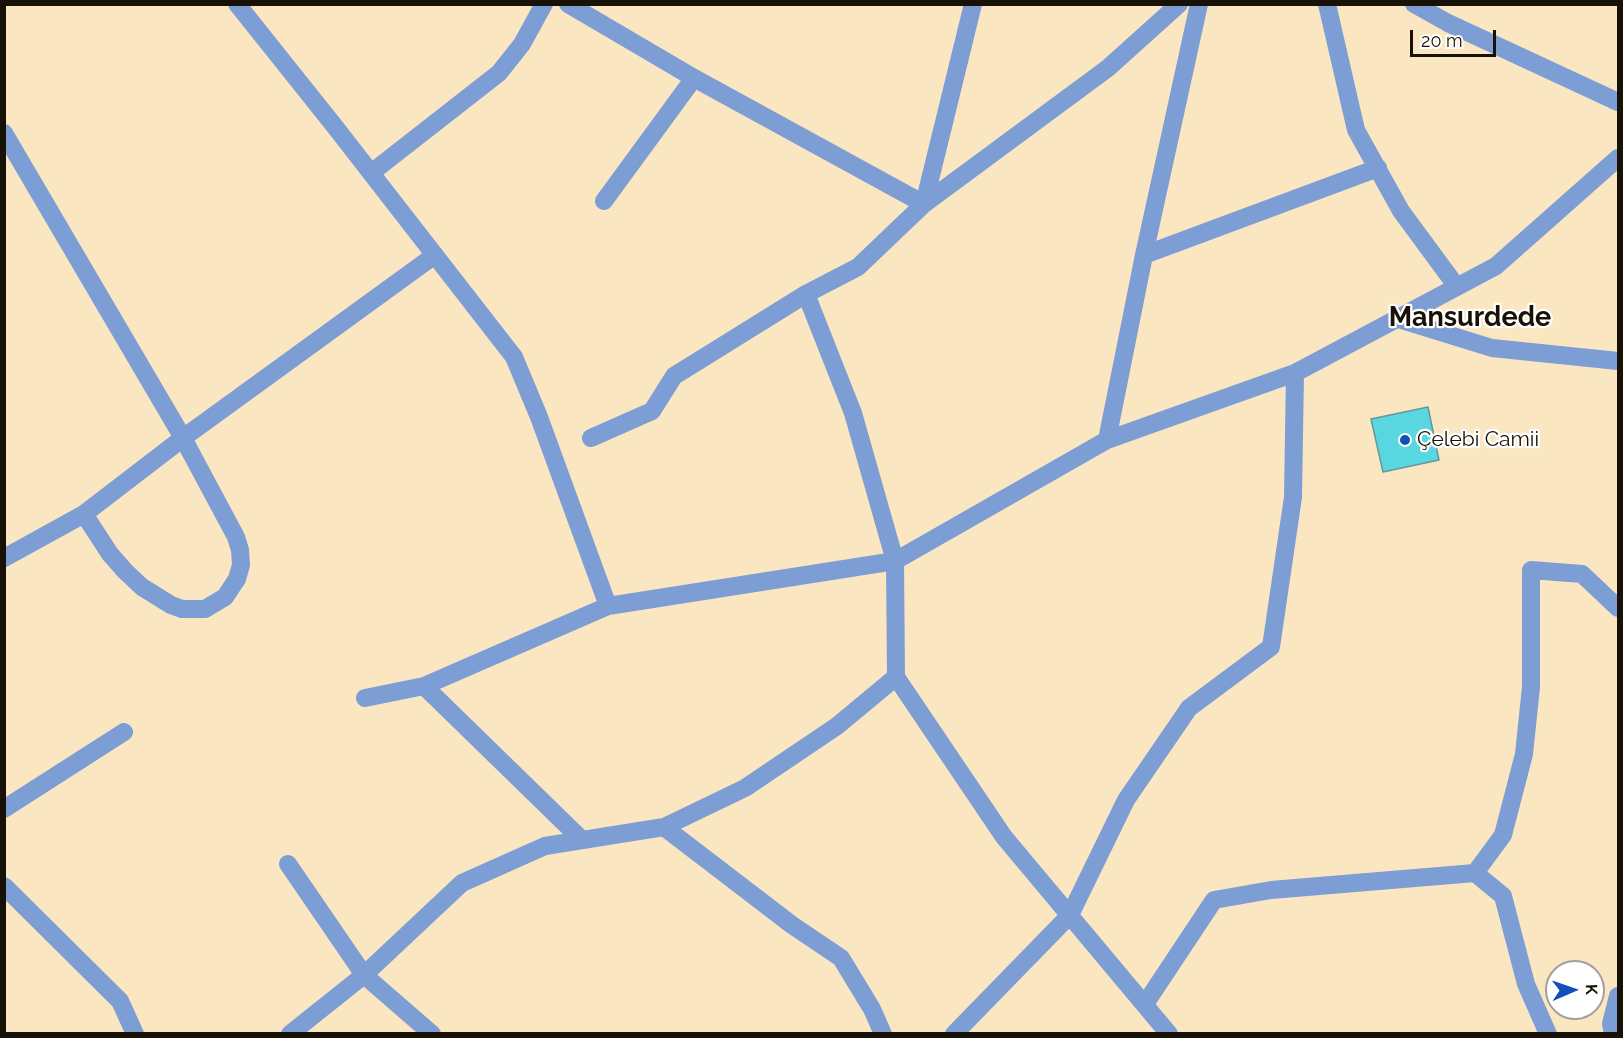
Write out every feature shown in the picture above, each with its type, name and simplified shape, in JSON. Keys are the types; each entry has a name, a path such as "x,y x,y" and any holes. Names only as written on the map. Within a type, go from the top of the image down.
{"street":[{"path":"237,4 514,357 539,417 608,606"},
{"path":"371,173 499,73 522,44 544,4"},
{"path":"567,4 694,78 924,204"},
{"path":"924,204 973,4"},
{"path":"591,438 652,411 674,376 806,294 858,267 924,204 1108,68 1179,4"},
{"path":"1107,440 1144,255 1200,4"},
{"path":"1327,4 1356,130 1401,211 1457,287"},
{"path":"1414,4 1448,23 1618,102"},
{"path":"604,201 694,78"},
{"path":"4,133 183,438 236,537 241,565 237,579 225,597 206,609 182,609 171,605 142,587 125,572 110,554 84,514"},
{"path":"365,698 424,686 608,606 895,561 1107,440 1295,373 1496,266 1618,158"},
{"path":"1144,255 1378,168"},
{"path":"4,558 84,514 183,438 435,255"},
{"path":"806,294 854,413 895,561 896,677 1004,837 1169,1034"},
{"path":"1398,319 1492,348 1618,361"},
{"path":"954,1034 1070,915 1126,800 1189,708 1271,647 1293,497 1295,373"},
{"path":"1475,873 1503,835 1524,754 1531,687 1531,570 1582,574 1618,608"},
{"path":"290,1034 364,975 462,883 545,846 664,827 745,788 837,726 896,677"},
{"path":"424,686 582,840"},
{"path":"4,809 124,732"},
{"path":"664,827 792,925 841,958 872,1009 883,1034"},
{"path":"288,864 364,975 432,1034"},
{"path":"1145,1004 1214,900 1271,890 1475,873 1503,896 1526,984 1548,1034"},
{"path":"4,886 120,1001 135,1034"},
{"path":"1613,1034 1611,1024 1618,996"}],"building":[{"name":"Çelebi Camii","path":"1428,407 1439,460 1383,472 1371,419"}],"place":[{"name":"Çelebi Camii","path":"1405,440"}],"district":[{"name":"Mansurdede","path":"1470,318"}]}
